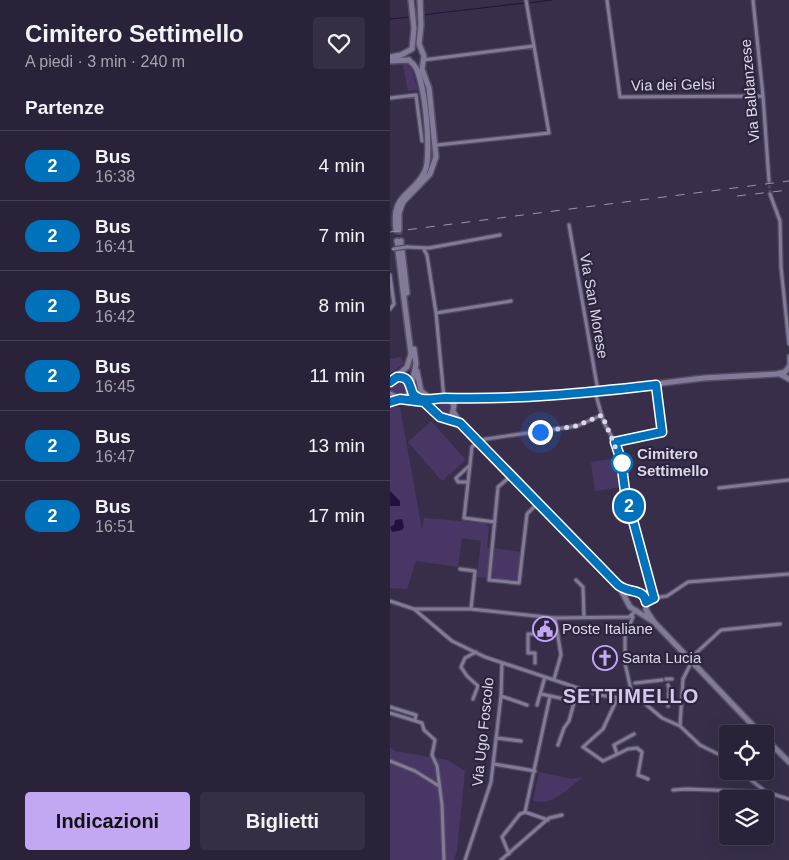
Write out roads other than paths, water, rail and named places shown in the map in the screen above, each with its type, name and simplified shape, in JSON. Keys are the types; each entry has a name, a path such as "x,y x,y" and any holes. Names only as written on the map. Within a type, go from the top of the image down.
{"main road":[{"path":"409,60 414,21 411,0"},
{"path":"390,61 409,60 414,64 422,87 425,142 429,155 426,170 398,204 395,215 398,230 402,205 408,195 432,171 436,159 436,142 429,88 422,70 421,50 418,39 421,18 420,0"},
{"path":"390,57 421,50"},
{"path":"414,64 422,61"},
{"path":"425,142 433,144 436,142"},
{"path":"399,246 421,391 432,399"},
{"path":"390,382 407,367 411,354 399,246"},
{"path":"390,402 408,396 416,364"},
{"path":"397,377 408,380 417,398 466,400 540,397 715,377 788,373"},
{"path":"390,394 395,398 428,403 440,417 460,423"},
{"path":"444,399 453,403 460,423 512,474 618,585 627,591 643,594 654,622"},
{"path":"436,414 435,406 444,399"},
{"path":"447,418 466,400"},
{"path":"618,585 629,604 654,622 752,725"},
{"path":"629,604 630,596 635,592"},
{"path":"638,610 646,604"},
{"path":"774,747 789,762"}],"street":[{"path":"436,142 549,133 526,0"},
{"name":"Via dei Gelsi","path":"607,0 620,97 763,96"},
{"name":"Via Baldanzese","path":"753,0 763,96 769,181"},
{"path":"422,61 432,57 534,46"},
{"path":"421,50 432,57"},
{"path":"390,98 416,95 425,142"},
{"path":"770,194 780,221 781,267 789,344"},
{"name":"Via San Morese","path":"569,225 596,391 602,415 621,460 625,491 654,598"},
{"path":"399,246 423,248 500,235"},
{"path":"423,248 428,255 436,313 444,399"},
{"path":"390,275 394,304 390,309"},
{"path":"436,313 511,301"},
{"path":"788,373 789,356"},
{"path":"615,442 662,432 656,385"},
{"path":"495,522 465,518 472,448 479,441 576,426 602,415"},
{"path":"468,482 458,482 456,478 470,465"},
{"path":"512,474 498,487 488,580 519,583 527,514 539,502"},
{"path":"719,488 789,480"},
{"path":"460,569 475,572 471,609"},
{"path":"646,604 654,598 667,596 688,582 789,574"},
{"path":"576,580 583,587 584,618"},
{"path":"390,600 414,609 452,641 502,663 617,699 642,701 662,718 680,726 700,745 719,754"},
{"path":"619,617 628,613 629,604"},
{"path":"414,609 471,609 554,618 647,617"},
{"path":"633,699 633,684 625,663 625,637 631,617 638,610"},
{"path":"554,618 561,655 554,679"},
{"path":"680,726 683,678 696,653 721,630 780,624"},
{"path":"535,663 535,653 528,653 528,634 557,634"},
{"path":"473,699 478,686 467,676 462,667 466,658 476,652"},
{"name":"Via Ugo Foscolo","path":"465,860 488,793 494,764 501,696 502,663"},
{"path":"538,705 545,677"},
{"path":"633,684 672,679"},
{"path":"668,706 669,687"},
{"path":"558,745 569,721 578,688"},
{"path":"541,694 574,701"},
{"path":"501,696 527,705"},
{"path":"525,812 550,696"},
{"path":"617,699 603,728 583,748 603,760 634,748 642,752 638,775 648,779"},
{"path":"390,707 416,715 415,720"},
{"path":"390,713 424,724 424,730 435,740 432,754 437,766 444,860"},
{"path":"617,754 614,745 634,734"},
{"path":"497,738 521,741"},
{"path":"390,761 415,771 439,786"},
{"path":"494,764 534,771"},
{"path":"751,780 764,790"},
{"path":"673,790 719,790"},
{"path":"774,794 789,799"},
{"path":"508,854 502,836 520,814 525,812 548,820"},
{"path":"501,860 548,820 562,815"}],"waterway":[{"path":"528,3 552,0"},
{"path":"422,15 524,3"},
{"path":"390,19 410,17"}],"tunnel":[{"path":"769,181 770,194"},
{"path":"399,230 401,241"}],"railway":[{"path":"390,232 789,181"},
{"path":"737,196 789,190"}],"place":[{"name":"Cimitero Settimello","path":"622,463"},
{"name":"Poste Italiane","path":"545,629"},
{"name":"Santa Lucia","path":"605,658"}],"district":[{"name":"SETTIMELLO","path":"631,696"}]}
